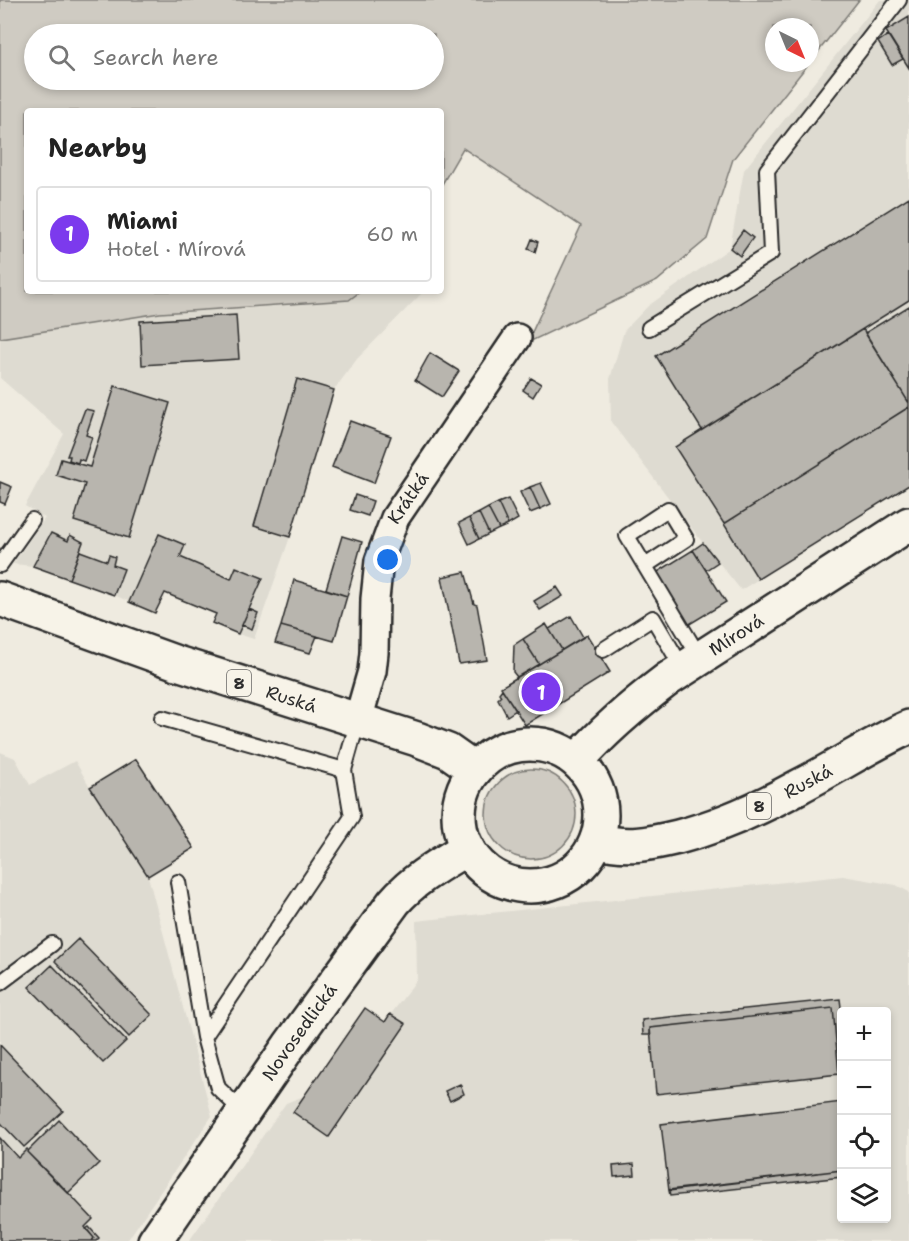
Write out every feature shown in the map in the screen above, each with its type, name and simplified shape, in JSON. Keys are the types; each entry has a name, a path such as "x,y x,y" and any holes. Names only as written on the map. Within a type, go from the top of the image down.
{"main road":[{"name":"Mírová","path":"577,761 597,738 627,711 691,664 909,524"},
{"name":"Ruská","path":"0,600 177,663 417,739 448,752 476,770"},
{"name":"Ruská","path":"597,840 621,846 650,844 719,824 789,792 909,727"},
{"path":"531,743 565,752 577,761 588,772 595,786 602,817 597,840 585,860 567,875 546,884 523,885 501,879 481,866 467,848 461,828 460,808 465,788 476,770 491,756 510,747 531,743"},
{"name":"Novosedlická","path":"154,1241 315,1009 394,902 411,884 467,848"}],"street":[{"name":"Krátká","path":"358,720 372,670 379,561 395,518 517,338"}],"lane":[{"path":"649,328 771,253 767,170 899,0"},
{"path":"0,565 32,520"},
{"path":"645,566 691,664"},
{"path":"603,650 653,618 691,664"},
{"path":"162,718 344,770"},
{"path":"204,1037 352,817 344,770 358,720"},
{"path":"178,882 204,1037 218,1088 243,1112"},
{"path":"0,983 52,944"}],"shaded area":[{"path":"0,0 859,0 819,51 819,18 765,18 765,72 802,72 733,159 707,239 657,281 527,343 581,226 463,148 444,181 444,108 24,108 24,294 357,294 349,300 160,313 0,338"},
{"path":"880,0 909,0 909,485 741,590 611,422 610,379 624,331 648,306 730,248 744,170"},
{"path":"357,294 421,294 357,359 334,390 290,537 254,639 212,623 215,614 165,593 155,613 114,595 33,566 13,564 45,518 25,506 64,434 0,378 0,338 160,313 349,300"},
{"path":"0,752 15,758 30,785 75,761 148,876 212,1116 127,1241 0,1241"},
{"path":"522,769 540,769 556,776 569,789 576,805 576,823 569,839 556,852 540,859 522,859 506,852 493,839 486,823 486,805 493,789 506,776"},
{"path":"843,876 896,885 909,892 909,1241 189,1241 286,1103 304,1096 365,1008 385,1022 417,979 416,921"}],"building":[{"path":"909,17 909,68 886,31"},
{"path":"888,35 903,59 892,65 878,42"},
{"path":"909,197 909,300 702,430 656,356"},
{"path":"743,230 753,238 740,256 730,248"},
{"path":"532,239 538,242 535,252 528,249"},
{"path":"909,306 909,403 865,333"},
{"path":"236,315 239,359 142,365 140,321"},
{"path":"863,329 909,403 909,407 724,524 675,447"},
{"path":"430,353 459,371 442,397 415,380"},
{"path":"531,378 541,384 533,397 523,390"},
{"path":"297,379 334,390 290,537 254,526"},
{"path":"115,386 170,403 129,538 74,521 85,484 56,475 61,459 90,467"},
{"path":"909,407 909,485 758,579 724,524"},
{"path":"85,409 94,411 86,435 92,437 84,461 79,459 78,463 69,460 70,456 67,456"},
{"path":"350,421 391,436 374,483 332,467"},
{"path":"0,482 12,487 5,504 0,502"},
{"path":"541,483 551,504 540,509 530,487"},
{"path":"530,487 540,509 530,513 520,492"},
{"path":"355,495 373,501 368,516 350,510"},
{"path":"508,499 518,519 508,525 498,503"},
{"path":"498,503 508,525 499,529 488,508"},
{"path":"488,508 499,529 489,534 479,513"},
{"path":"479,513 489,534 479,539 469,518"},
{"path":"469,518 479,539 469,544 459,523"},
{"path":"51,533 68,541 70,535 83,542 69,579 33,566"},
{"path":"159,534 185,545 180,557 231,579 236,567 263,578 238,634 212,623 216,614 165,593 155,613 129,602"},
{"path":"342,536 362,542 347,596 326,589"},
{"path":"703,543 718,562 706,570 693,550"},
{"path":"693,550 726,602 688,625 656,573"},
{"path":"80,551 107,561 109,555 115,557 113,565 124,569 114,595 69,579"},
{"path":"465,572 474,604 477,605 487,660 459,664 442,577"},
{"path":"294,580 347,596 334,641 281,626"},
{"path":"557,587 563,596 540,610 534,601"},
{"path":"249,609 258,613 252,629 242,625"},
{"path":"571,616 583,637 562,650 549,629"},
{"path":"546,624 562,650 539,664 523,639"},
{"path":"281,626 317,636 310,653 275,643"},
{"path":"587,635 610,672 525,725 501,687"},
{"path":"523,639 539,664 517,677 513,672 514,645"},
{"path":"502,689 516,710 507,716 498,699"},
{"path":"136,759 194,848 148,876 90,787"},
{"path":"78,939 152,1015 129,1037 55,961"},
{"path":"52,965 126,1041 103,1063 29,987"},
{"path":"840,999 841,1007 837,1007 837,1052 833,1008 650,1028 650,1035 643,1035 642,1020"},
{"path":"365,1008 385,1022 390,1014 406,1024 329,1137 293,1112"},
{"path":"833,1008 837,1074 656,1094 650,1028"},
{"path":"0,1045 63,1111 24,1147 0,1122"},
{"path":"460,1084 464,1094 450,1101 445,1091"},
{"path":"837,1103 837,1171 669,1191 661,1124"},
{"path":"59,1120 99,1163 68,1193 27,1152"},
{"path":"0,1138 18,1158 27,1149 27,1152 93,1219 85,1227 94,1238 92,1241 0,1241"},
{"path":"634,1164 635,1175 614,1177 613,1166"},
{"path":"837,1171 837,1178 670,1196 669,1190"},
{"path":"89,1227 99,1238 96,1241 92,1241 94,1238 86,1229"}],"place":[{"name":"Miami","path":"541,692"}]}
